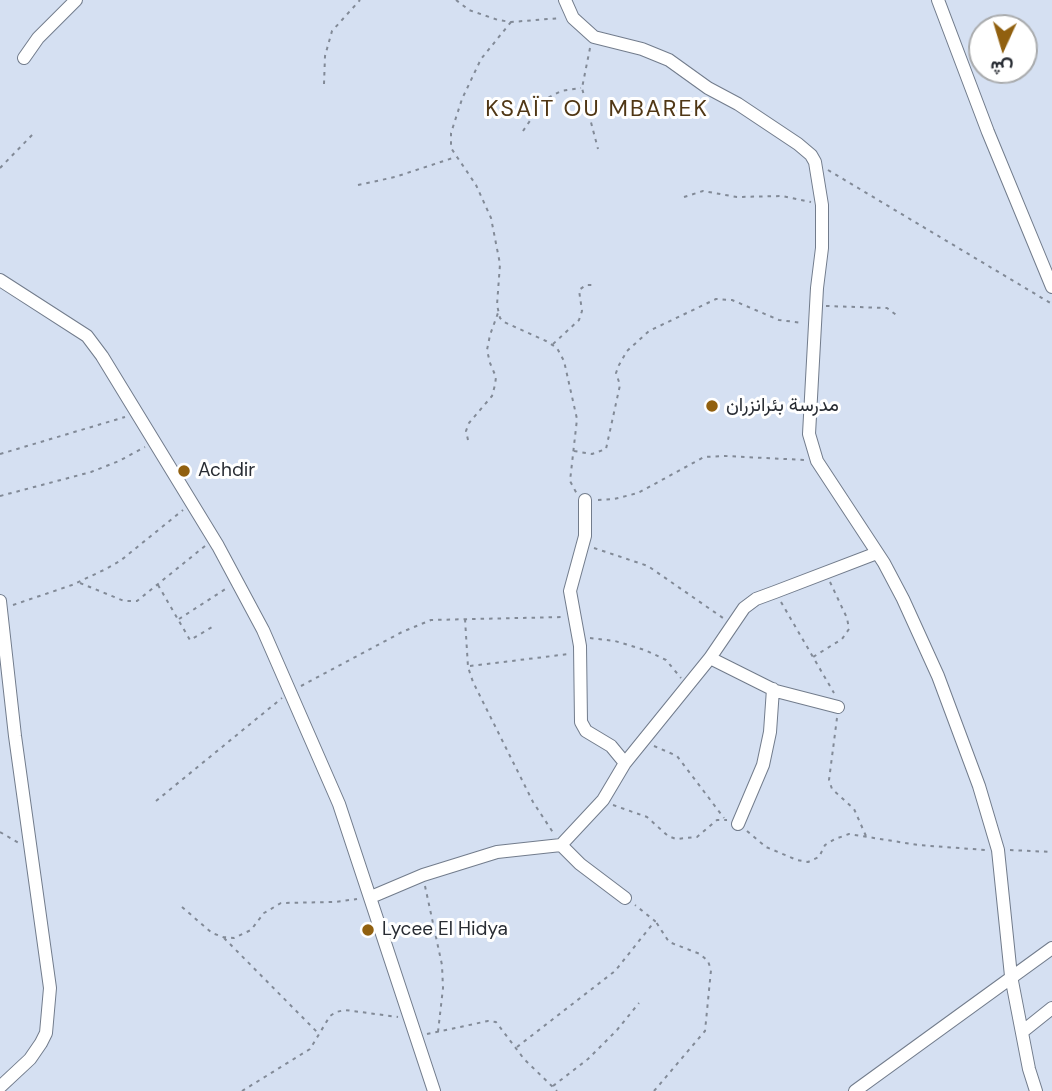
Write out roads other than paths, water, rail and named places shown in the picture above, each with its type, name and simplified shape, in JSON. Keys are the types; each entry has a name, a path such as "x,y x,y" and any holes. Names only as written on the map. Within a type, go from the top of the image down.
{"street":[{"path":"24,58 38,38 76,0"},
{"path":"565,0 573,18 594,37 642,48 669,60 708,88 738,104 798,144 815,162 822,205 822,248 814,325 809,434 817,461 903,598 938,676 979,786 999,850 1012,976 1036,1091"},
{"path":"938,0 1006,177 1052,286"},
{"path":"0,280 87,336 192,502 263,630 339,804 433,1091"},
{"path":"585,500 586,526 570,591 579,637 581,715 583,727 590,735 611,746 625,763"},
{"path":"371,897 423,875 497,852 561,845 603,800 625,763 710,658 744,608 756,599 877,553"},
{"path":"0,1087 30,1059 46,1032 50,988 15,736 1,605"},
{"path":"710,658 773,689 838,707"},
{"path":"738,824 763,765 770,732 773,689"},
{"path":"561,845 580,864 625,898"},
{"path":"855,1091 1052,948"},
{"path":"1022,1032 1052,1008"}],"place":[{"name":"مدرسة بئرانزران","path":"712,406"},
{"name":"Achdir","path":"184,471"},
{"name":"Lycee El Hidya","path":"368,930"}],"district":[{"name":"KSAÏT OU MBAREK","path":"597,110"}]}
